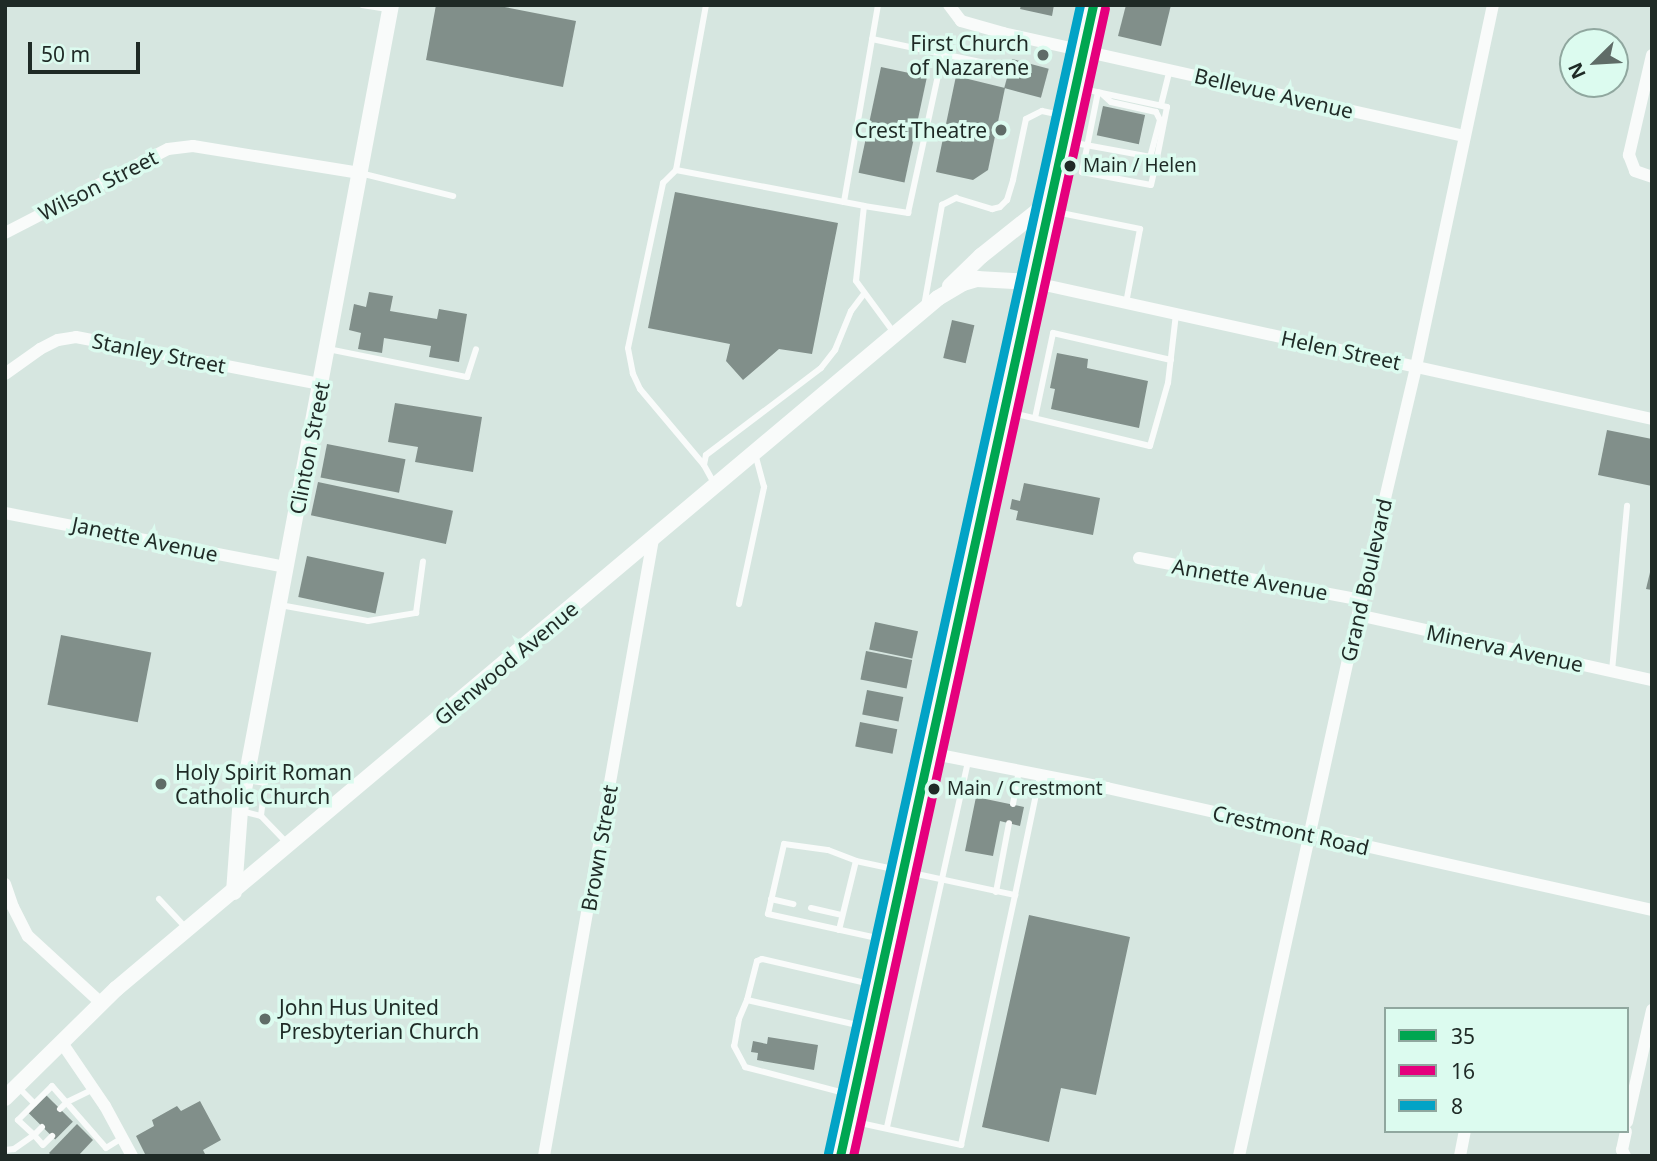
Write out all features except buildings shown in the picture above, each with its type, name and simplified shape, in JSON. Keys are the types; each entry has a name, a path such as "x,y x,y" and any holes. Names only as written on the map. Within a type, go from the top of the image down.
{"main road":[{"path":"840,1156 1093,5"}],"street":[{"name":"Bellevue Avenue","path":"949,5 961,22 971,26 1465,136"},
{"name":"Grand Boulevard","path":"1239,1156 1361,600 1416,367 1493,5"},
{"name":"Clinton Street","path":"234,892 240,811 391,7"},
{"path":"1652,55 1629,155 1631,164 1640,175 1652,177"},
{"name":"Wilson Street","path":"5,233 168,149 193,146 360,173"},
{"path":"938,298 981,256 1048,206"},
{"name":"Glenwood Avenue","path":"11,1092 101,1003 938,298 963,283 977,279 1031,282"},
{"name":"Helen Street","path":"1031,282 1652,419"},
{"name":"Stanley Street","path":"5,374 40,349 58,340 76,337 321,384"},
{"name":"Janette Avenue","path":"5,513 285,567"},
{"name":"Brown Street","path":"544,1156 653,539"},
{"name":"Annette Avenue","path":"1139,558 1361,600"},
{"name":"Minerva Avenue","path":"1358,615 1652,680"},
{"name":"Crestmont Road","path":"929,753 1310,834 1652,911"},
{"path":"5,884 28,936 101,1003"},
{"path":"1629,1113 1652,1010"},
{"path":"62,1042 94,1090 132,1156"},
{"path":"1460,1156 1465,1133"},
{"path":"1620,1154 1625,1133"}],"lane":[{"path":"362,5 391,7"},
{"path":"706,5 676,170 663,183 628,348 633,374 640,389 704,465 715,487"},
{"path":"844,202 878,5"},
{"path":"872,39 999,66"},
{"path":"676,170 908,213 943,53"},
{"path":"1161,105 1170,69"},
{"path":"1075,87 1167,107 1154,158"},
{"path":"1099,92 1111,102 1156,112 1160,120 1151,185 1082,172 1099,92"},
{"path":"923,311 942,205 956,198 992,209 1000,207 1010,190 1027,119 1042,111 1068,116"},
{"path":"1062,140 1154,158"},
{"path":"360,173 453,196"},
{"path":"864,206 856,281 896,334"},
{"path":"1048,206 1140,229 1126,303"},
{"path":"704,465 706,455 717,445 821,368 835,350 850,311 864,294"},
{"path":"1003,411 1150,446 1168,383 1176,314"},
{"path":"1035,418 1053,333 1171,360"},
{"path":"328,349 467,377 476,349"},
{"path":"739,604 764,487 755,453"},
{"path":"1612,671 1627,506"},
{"path":"278,604 368,621 416,613 423,561"},
{"path":"887,1127 968,761"},
{"path":"1013,804 1019,771"},
{"path":"847,1120 961,1146 1040,775"},
{"path":"246,780 265,783 261,816"},
{"path":"240,811 261,816 289,845"},
{"path":"996,892 1009,823"},
{"path":"887,940 768,914 784,844 828,850 856,861 1014,895"},
{"path":"839,930 856,861"},
{"path":"159,899 187,930"},
{"path":"771,899 793,904"},
{"path":"811,908 842,915"},
{"path":"852,1095 745,1067 734,1046 739,1019 757,961 762,959 877,985"},
{"path":"747,1000 867,1027"},
{"path":"52,1136 43,1145 18,1120 52,1086 106,1149 123,1138"},
{"path":"60,1109 67,1102 94,1090"},
{"path":"11,1092 34,1103"},
{"path":"69,1118 76,1111"},
{"path":"5,1150 14,1152 42,1126"}],"transit line":[{"name":"8","path":"828,1153 1080,5"},
{"name":"35","path":"840,1156 1093,5"},
{"name":"16","path":"853,1156 1105,8"}],"place":[{"name":"First Church of Nazarene","path":"1043,55"},
{"name":"Crest Theatre","path":"1001,130"},
{"name":"Main / Helen","path":"1070,166"},
{"name":"Holy Spirit Roman Catholic Church","path":"161,784"},
{"name":"Main / Crestmont","path":"934,789"},
{"name":"John Hus United Presbyterian Church","path":"265,1019"}]}
